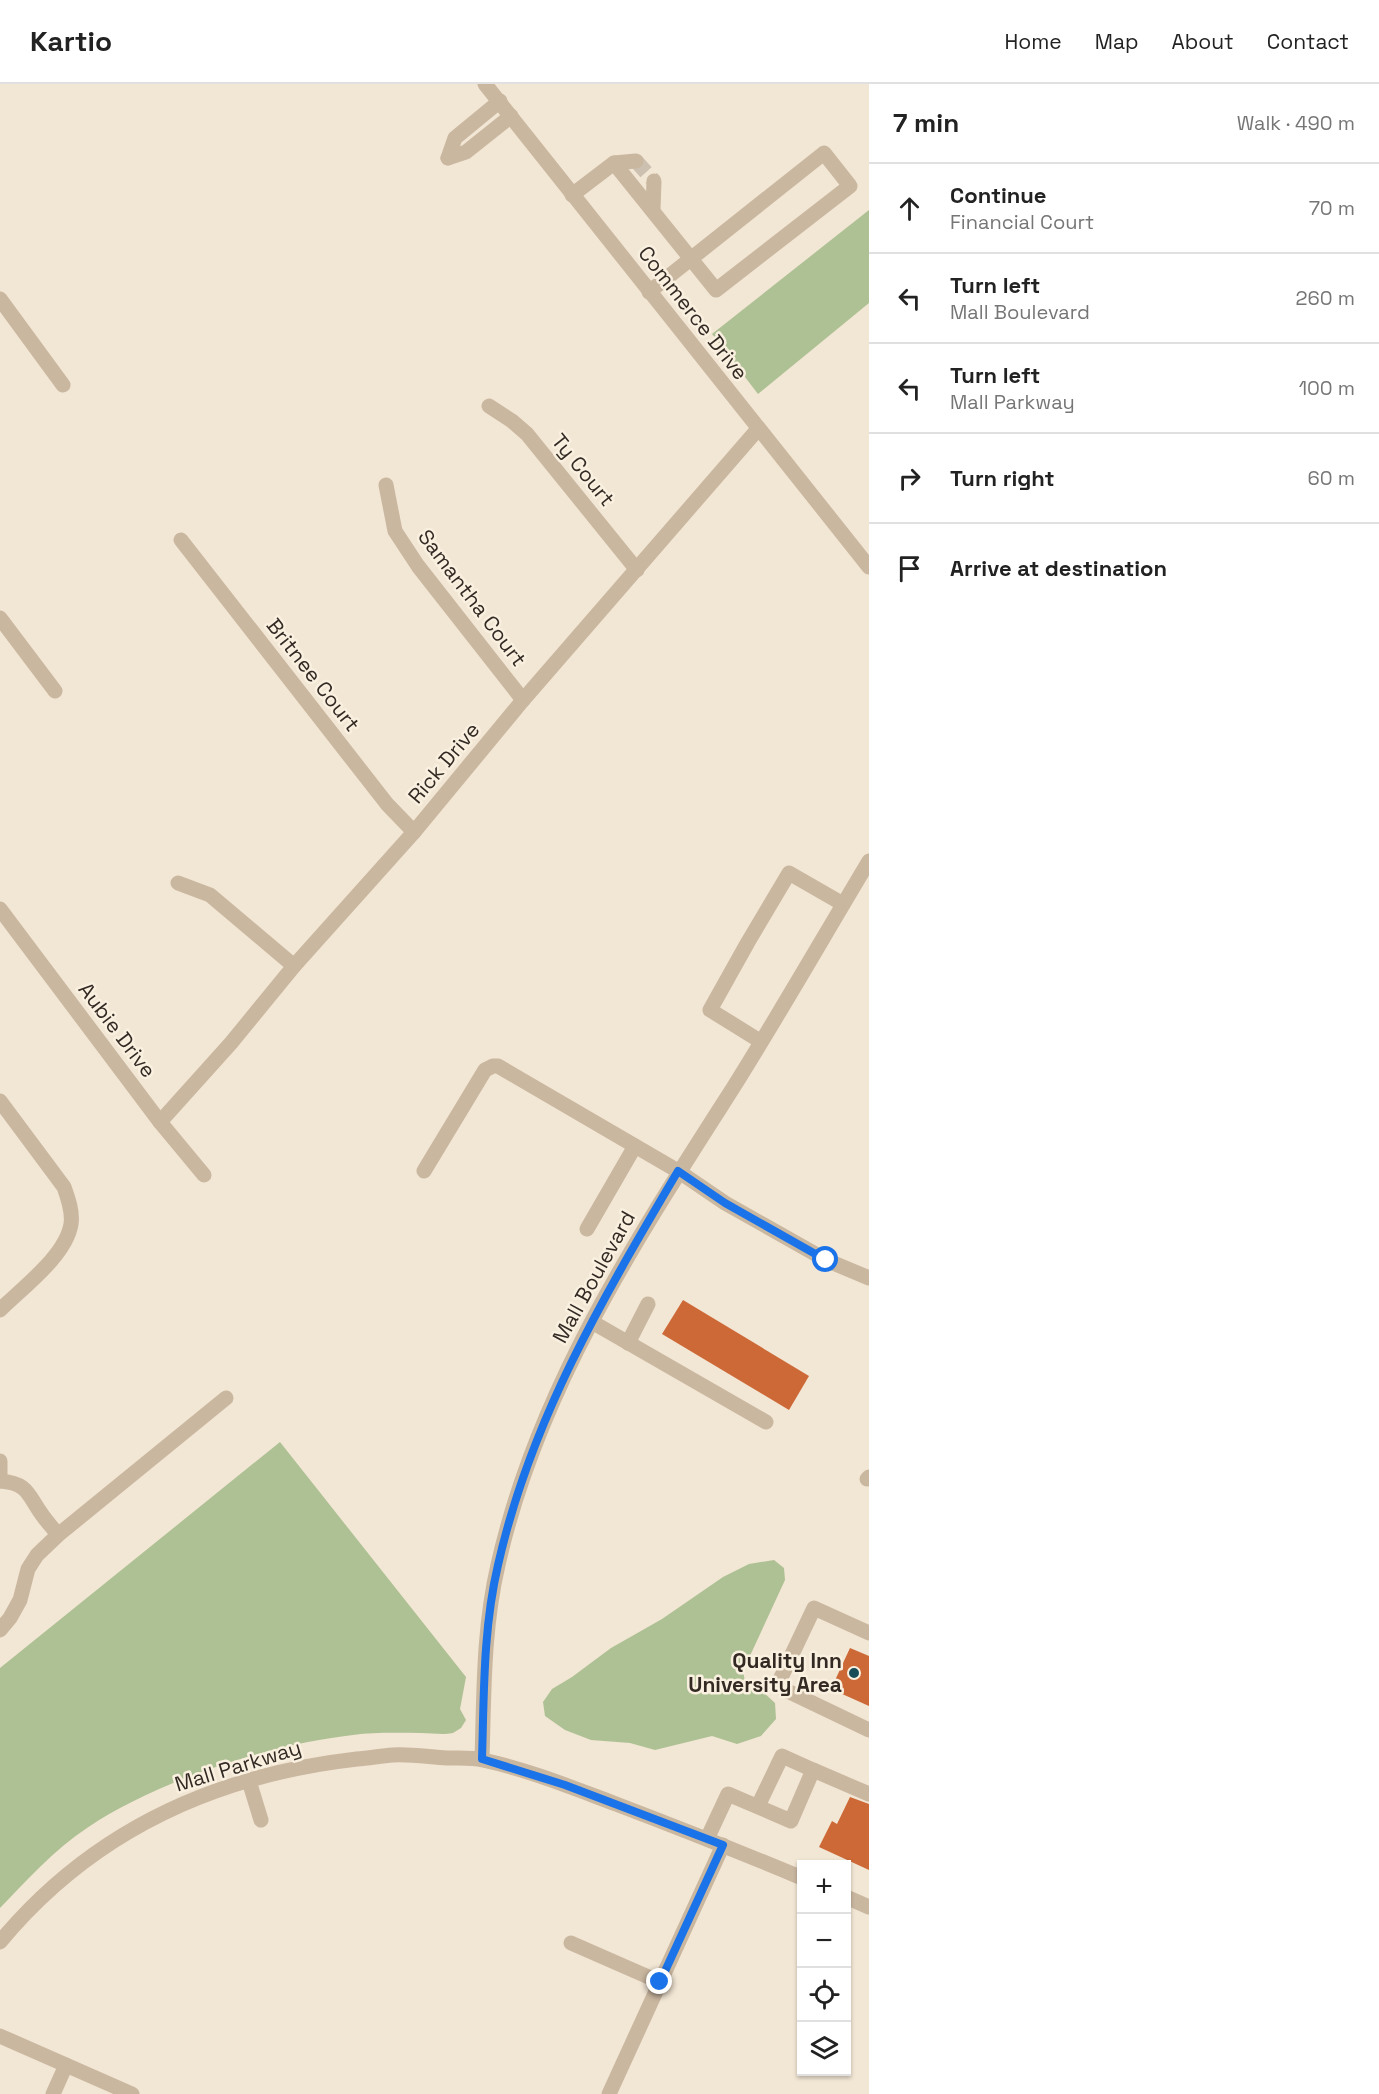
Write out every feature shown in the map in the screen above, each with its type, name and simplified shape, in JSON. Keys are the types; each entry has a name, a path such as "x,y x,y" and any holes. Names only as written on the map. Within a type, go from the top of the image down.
{"street":[{"name":"Commerce Drive","path":"485,84 869,567"},
{"path":"500,101 455,138 448,158 466,152 511,116"},
{"path":"614,163 692,258 716,290 850,186 824,153 692,258 649,292"},
{"path":"572,195 614,163 636,161"},
{"path":"652,210 654,181"},
{"path":"0,299 63,385"},
{"name":"Ty Court","path":"489,406 527,434 637,570"},
{"name":"Rick Drive","path":"160,1122 231,1043 294,966 414,832 523,700 758,429"},
{"name":"Samantha Court","path":"386,485 395,531 418,566 523,700"},
{"name":"Britnee Court","path":"181,540 387,804 414,832"},
{"path":"0,618 55,691"},
{"name":"Mall Boulevard","path":"482,1759 486,1643 497,1567 517,1492 545,1418 569,1365 615,1279 678,1171 869,861"},
{"path":"760,1041 710,1010 789,873 843,904"},
{"path":"178,883 210,895 294,966"},
{"name":"Aubie Drive","path":"0,909 160,1122 204,1175"},
{"path":"424,1171 484,1070 498,1066 678,1171 725,1203 826,1260 869,1278"},
{"path":"0,1101 64,1187 70,1203 72,1224 64,1243 52,1260 0,1310"},
{"path":"587,1229 635,1146"},
{"path":"628,1343 648,1304"},
{"path":"592,1322 766,1422"},
{"path":"0,1630 20,1600 28,1569 37,1555 58,1535 226,1398"},
{"path":"0,1461 0,1482 14,1482 25,1489 58,1535"},
{"path":"869,1633 814,1608 777,1686 869,1730"},
{"name":"Mall Parkway","path":"0,1942 52,1887 98,1850 166,1811 202,1795 276,1772 315,1764 393,1755 482,1759 565,1785 723,1845 797,1876"},
{"path":"758,1806 782,1756 869,1794"},
{"path":"707,1839 728,1794 791,1821 813,1770"},
{"path":"249,1781 261,1820"},
{"path":"609,2094 723,1845"},
{"path":"851,1899 869,1907"},
{"path":"571,1943 660,1982"},
{"path":"0,2036 132,2094"},
{"path":"53,2094 66,2065"}],"green space":[{"path":"869,210 869,303 758,394 712,334"},
{"path":"280,1442 466,1677 460,1709 466,1720 461,1728 449,1734 361,1734 287,1747 215,1767 180,1780 115,1811 87,1828 52,1856 0,1908 0,1668"},
{"path":"774,1560 784,1568 785,1580 743,1671 746,1687 762,1691 775,1703 776,1719 761,1736 737,1744 712,1736 655,1750 630,1743 591,1740 565,1730 545,1716 543,1702 552,1689 611,1648 662,1619 723,1577 749,1564"}],"building":[{"path":"683,1300 809,1376 789,1410 662,1334"},
{"name":"Quality Inn University Area","path":"850,1648 869,1656 869,1706 831,1689"},
{"path":"850,1797 869,1804 869,1870 819,1847 832,1821 837,1824"}],"tunnel":[{"path":"636,161 654,181"}],"place":[{"name":"Quality Inn University Area","path":"854,1673"}],"route":[{"path":"660,1982 723,1845 565,1785 482,1759 486,1643 497,1567 517,1492 545,1418 569,1365 615,1279 678,1171 725,1203 826,1260"}]}
